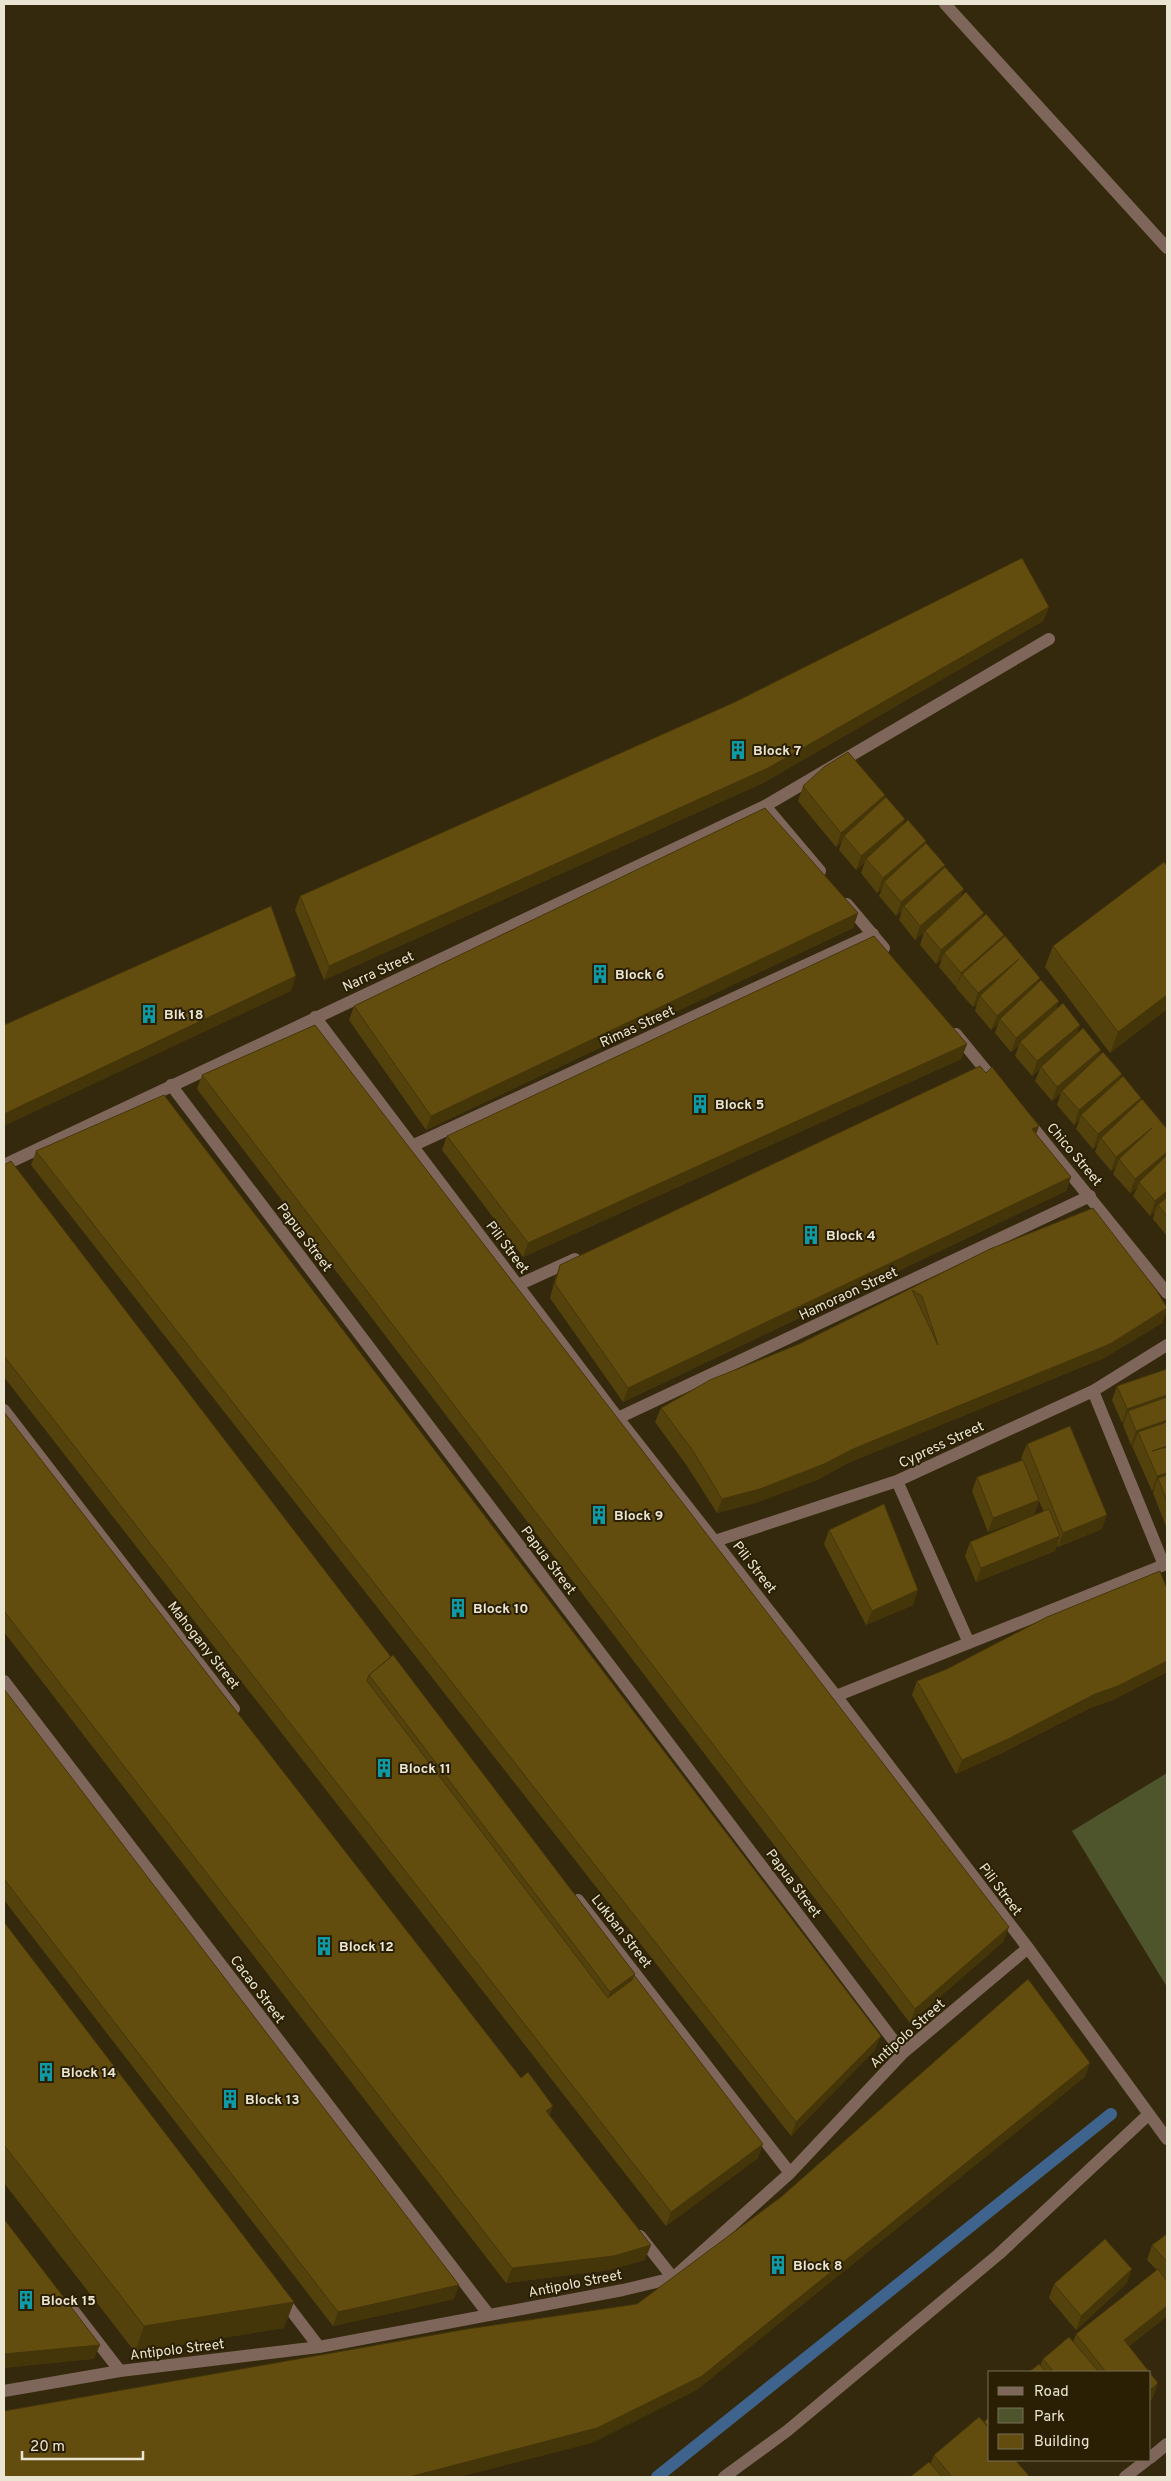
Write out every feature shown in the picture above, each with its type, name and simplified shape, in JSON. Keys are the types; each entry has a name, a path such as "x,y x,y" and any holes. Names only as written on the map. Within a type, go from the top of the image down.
{"street":[{"path":"945,4 1167,248"},
{"name":"Narra Street","path":"8,1167 171,1085 765,806 1049,639"},
{"path":"765,806 828,882"},
{"path":"841,897 891,956"},
{"name":"Rimas Street","path":"414,1145 873,934"},
{"name":"Pili Street","path":"315,1017 414,1145 618,1418 836,1696 1028,1948 1167,2139"},
{"path":"946,1023 978,1069 1008,1098"},
{"name":"Papua Street","path":"171,1085 904,2052"},
{"name":"Chico Street","path":"1021,1113 1167,1293"},
{"name":"Hamoraon Street","path":"618,1418 1090,1196"},
{"path":"518,1285 590,1252"},
{"name":"Cypress Street","path":"715,1541 897,1481 1093,1391 1167,1345"},
{"path":"836,1696 1166,1568 1093,1391"},
{"name":"Mahogany Street","path":"4,1410 241,1718"},
{"path":"897,1481 969,1643"},
{"name":"Cacao Street","path":"4,1681 489,2315"},
{"name":"Lukban Street","path":"570,1889 790,2173"},
{"name":"Antipolo Street","path":"4,2391 120,2371 319,2347 623,2290 673,2278 790,2173 904,2052 1028,1948"},
{"path":"724,2477 788,2431 999,2254 1148,2114"},
{"path":"630,2223 673,2278"},
{"path":"271,2283 319,2347"},
{"path":"68,2303 120,2371"},
{"path":"1151,2457 1167,2444"},
{"path":"1125,2477 1145,2461"}],"green space":[{"path":"1167,1773 1167,1987 1072,1831"}],"building":[{"name":"Block 7","path":"1022,558 1049,607 768,768 329,966 300,896 735,702"},
{"path":"848,752 885,795 841,833 803,786 824,767"},
{"path":"886,797 905,819 861,856 844,836"},
{"name":"Block 6","path":"765,808 858,913 431,1116 354,1006"},
{"path":"908,820 926,841 883,878 866,859"},
{"path":"926,843 945,865 901,902 884,882"},
{"path":"1164,862 1167,866 1167,995 1118,1032 1053,946"},
{"path":"945,867 964,889 920,926 904,906"},
{"path":"966,892 984,913 941,950 925,931"},
{"name":"Blk 18","path":"271,906 296,976 4,1114 4,1025"},
{"path":"986,914 1004,935 961,973 944,953"},
{"name":"Block 5","path":"874,936 967,1044 528,1243 447,1136"},
{"path":"1005,936 1040,978 997,1016 980,996 1019,959 978,993 962,974"},
{"path":"1041,980 1059,1001 1016,1038 1000,1019"},
{"path":"1063,1003 1080,1025 1037,1061 1020,1042"},
{"name":"Block 9","path":"315,1025 1009,1927 915,2009 202,1075"},
{"path":"1083,1028 1101,1050 1057,1087 1041,1067"},
{"path":"1103,1052 1122,1074 1079,1110 1062,1091"},
{"name":"Block 4","path":"980,1066 986,1073 992,1067 1039,1126 1032,1129 1071,1177 628,1388 555,1284 560,1265"},
{"path":"1123,1076 1141,1098 1098,1134 1081,1115"},
{"name":"Block 10","path":"164,1095 881,2036 796,2122 36,1151"},
{"path":"1142,1099 1167,1129 1167,1152 1135,1179 1119,1159 1152,1128 1116,1157 1101,1138"},
{"path":"1167,1155 1167,1191 1155,1201 1139,1182"},
{"name":"Block 11","path":"11,1161 391,1657 369,1675 367,1681 608,1998 632,1980 634,1975 763,2144 671,2212 4,1356 4,1165"},
{"path":"1167,1197 1167,1216 1158,1205"},
{"path":"1093,1208 1157,1291 1167,1308 1110,1344 853,1449 824,1464 760,1489 722,1499 693,1451 661,1408 710,1380 799,1344 990,1249","holes":["912,1290 922,1296 938,1345"]},
{"path":"1167,1369 1167,1395 1127,1409 1117,1386"},
{"path":"1167,1397 1167,1420 1136,1431 1128,1411"},
{"name":"Block 12","path":"4,1412 521,2078 528,2072 553,2106 546,2111 651,2245 614,2256 512,2268 4,1611"},
{"path":"1167,1422 1167,1446 1152,1451 1167,1447 1167,1473 1157,1476 1138,1432"},
{"path":"1070,1426 1107,1515 1063,1533 1027,1444"},
{"path":"1023,1460 1039,1500 993,1518 977,1477"},
{"path":"1167,1475 1167,1502 1158,1478"},
{"path":"884,1504 918,1590 872,1611 829,1530"},
{"path":"1049,1509 1060,1536 981,1568 970,1542"},
{"path":"1160,1571 1167,1589 1167,1661 1118,1686 1095,1694 1010,1738 962,1760 917,1681 947,1669 1047,1617"},
{"path":"393,1655 635,1974 610,1992 369,1675"},
{"name":"Block 13","path":"4,1689 459,2285 338,2312 4,1879"},
{"name":"Block 14","path":"4,1922 294,2302 144,2326 4,2145"},
{"name":"Block 8","path":"1028,1979 1090,2063 702,2376 597,2428 409,2477 4,2477 4,2411 467,2329 637,2304 781,2197"},
{"name":"Block 15","path":"4,2219 100,2345 4,2354"},
{"path":"1167,2234 1167,2262 1152,2245"},
{"path":"1105,2239 1132,2269 1081,2316 1054,2284"},
{"path":"1158,2269 1167,2281 1167,2306 1124,2340 1148,2371 1105,2371 1076,2334"},
{"path":"1069,2337 1098,2371 1053,2371 1043,2359"},
{"path":"1039,2364 1045,2371 1030,2371"},
{"path":"1151,2374 1158,2383 1151,2389"},
{"path":"979,2417 988,2427 988,2461 1016,2461 1030,2477 952,2477 934,2455"},
{"path":"988,2418 988,2427 984,2422"},
{"path":"929,2462 942,2477 910,2477"}],"waterway":[{"path":"657,2477 1111,2114"}],"place":[{"name":"Block 7","path":"738,750"},
{"name":"Block 6","path":"600,974"},
{"name":"Blk 18","path":"149,1014"},
{"name":"Block 5","path":"700,1104"},
{"name":"Block 4","path":"811,1235"},
{"name":"Block 9","path":"599,1515"},
{"name":"Block 10","path":"458,1608"},
{"name":"Block 11","path":"384,1768"},
{"name":"Block 12","path":"324,1946"},
{"name":"Block 14","path":"46,2072"},
{"name":"Block 13","path":"230,2099"},
{"name":"Block 8","path":"778,2265"},
{"name":"Block 15","path":"26,2300"}]}
